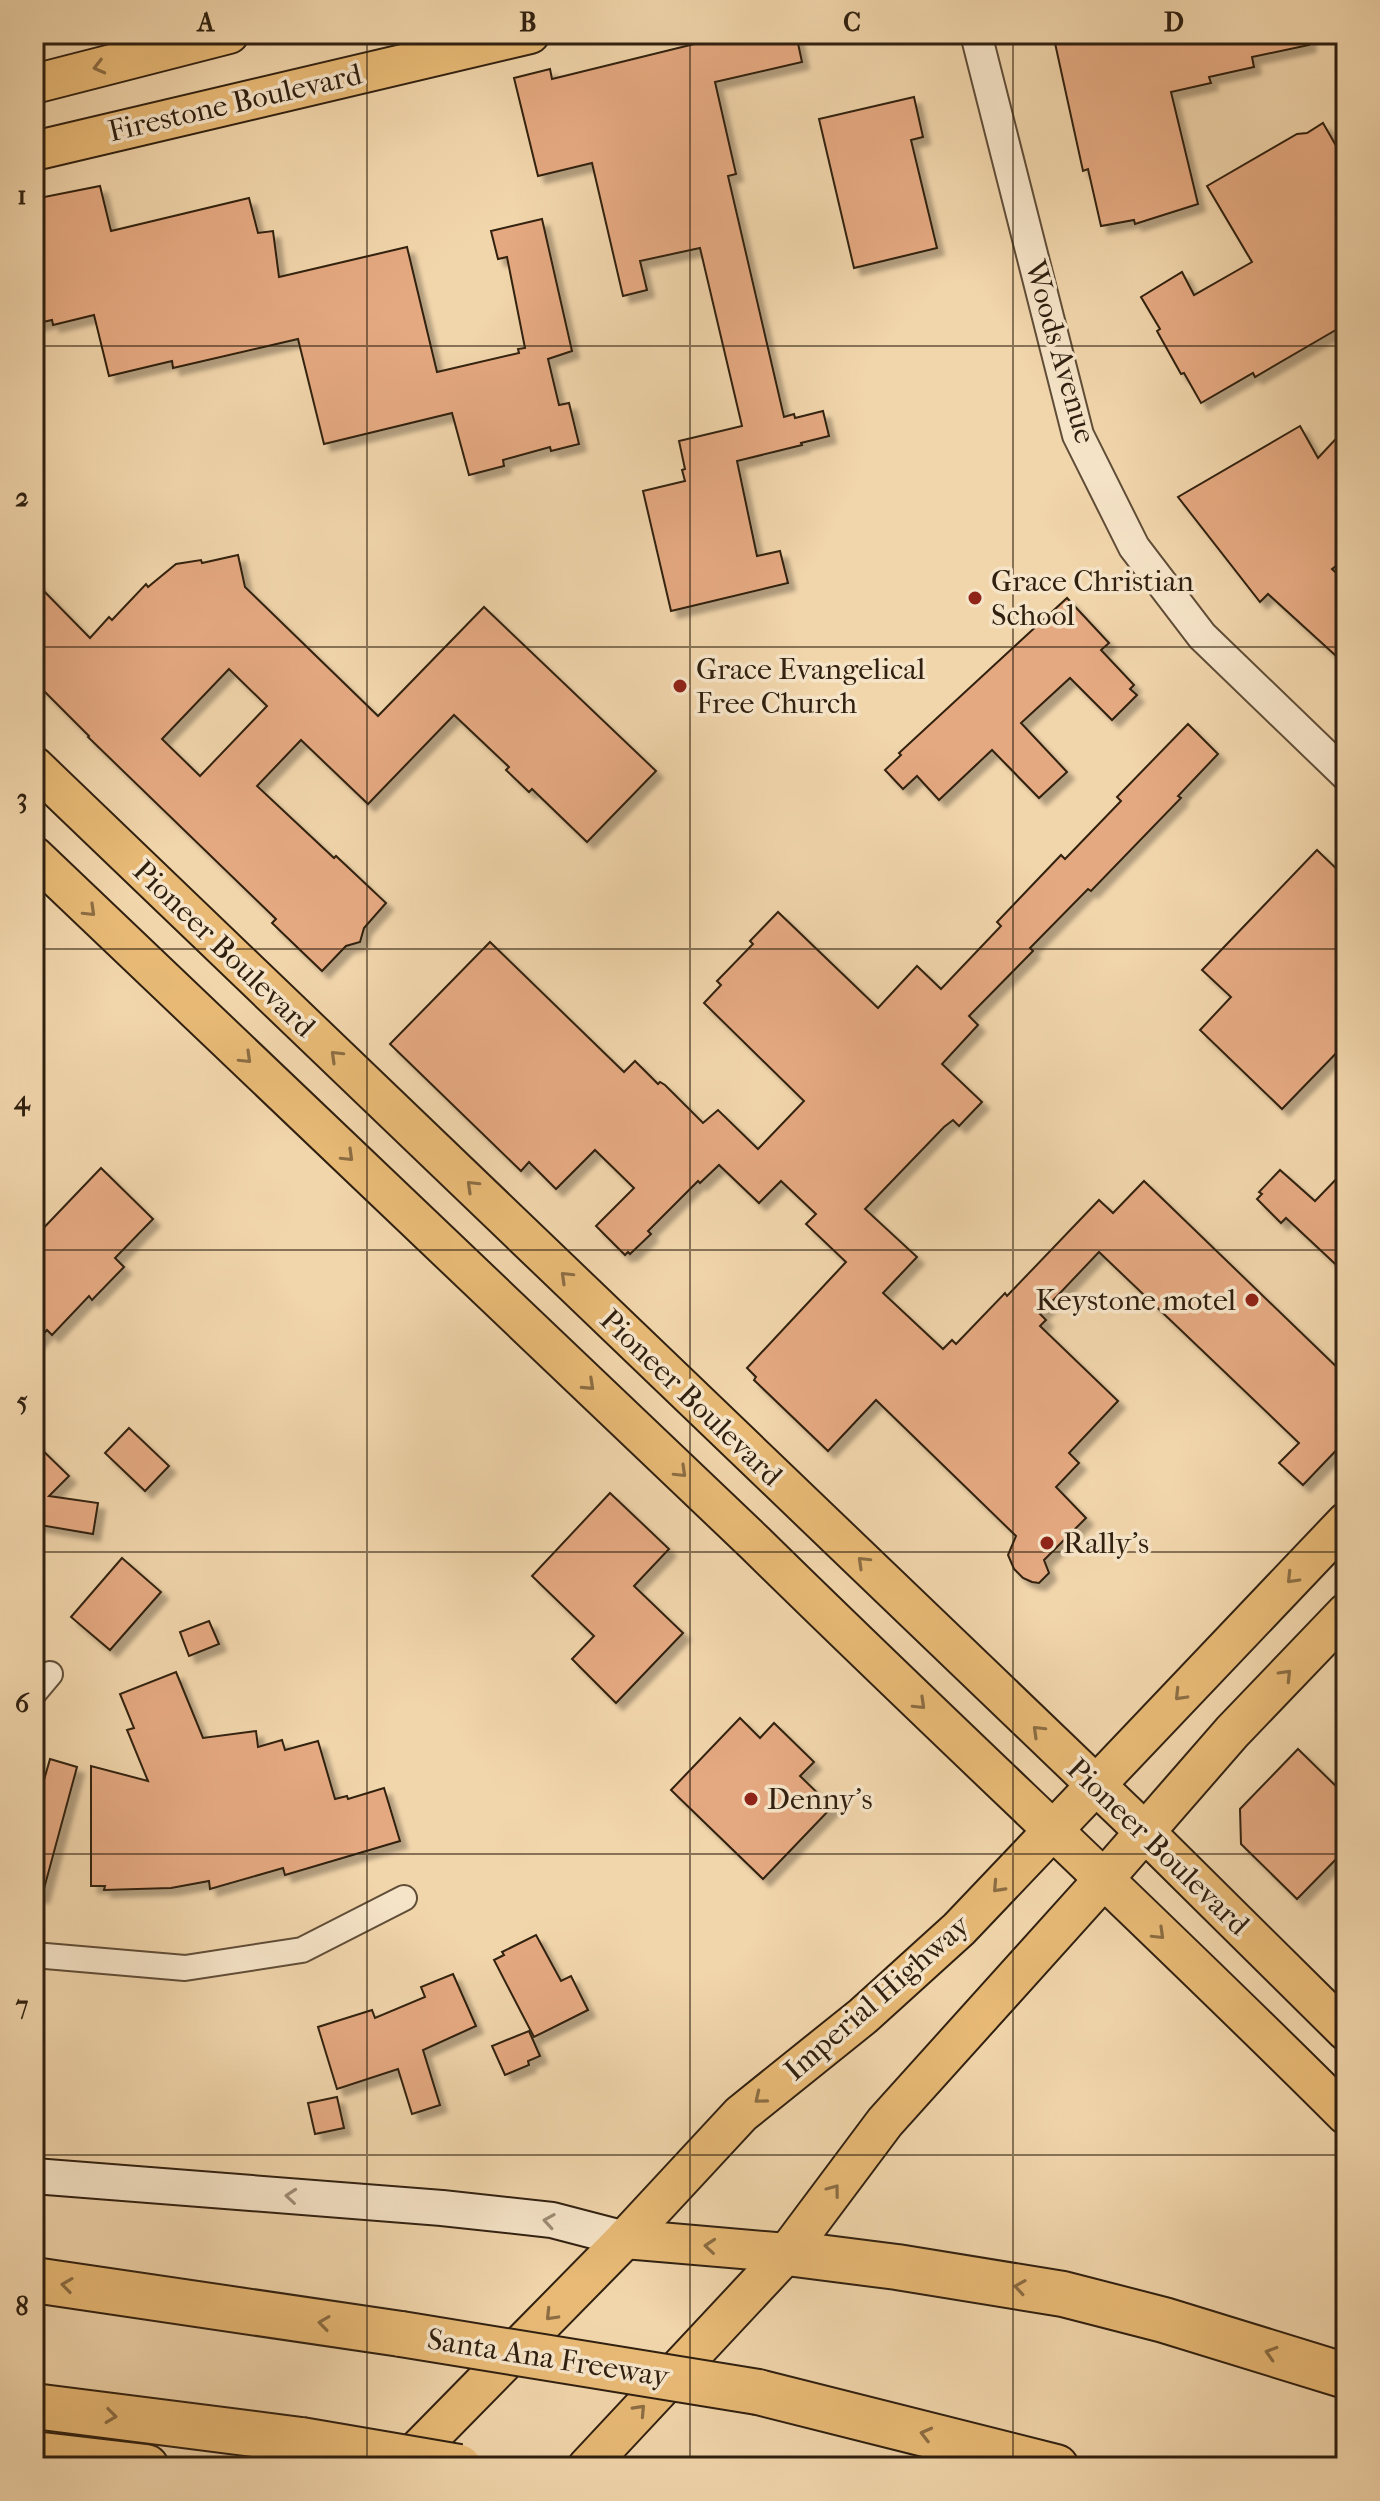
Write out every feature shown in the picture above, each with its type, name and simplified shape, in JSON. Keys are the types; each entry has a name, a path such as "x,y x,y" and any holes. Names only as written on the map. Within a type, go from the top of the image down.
{"highway":[{"path":"787,2253 1063,2294 1164,2320 1346,2376"},
{"name":"Santa Ana Freeway","path":"34,2280 401,2334 758,2392 1056,2467"},
{"path":"34,2406 301,2440 459,2467"},
{"path":"34,2454 146,2467"}],"main road":[{"path":"34,84 229,34"},
{"name":"Firestone Boulevard","path":"34,151 530,34"},
{"name":"Pioneer Boulevard","path":"34,766 1145,1832 1346,2031"},
{"name":"Pioneer Boulevard","path":"34,856 744,1532 1346,2115"},
{"name":"Imperial Highway","path":"401,2467 625,2239 741,2114 863,2016 959,1929 1346,1522"},
{"path":"587,2467 787,2253 885,2122 1232,1732 1346,1613"},
{"path":"34,2176 442,2208 552,2220 625,2239 787,2253"}],"street":[{"name":"Woods Avenue","path":"976,34 1078,435 1134,547 1202,636 1346,775"},
{"path":"34,1693 50,1674"},
{"path":"34,1955 185,1968 302,1950 404,1898"}],"building":[{"path":"735,34 796,34 802,62 715,82 736,174 728,176 784,417 794,414 795,418 823,411 829,436 737,461 757,556 780,551 788,583 671,611 643,491 685,481 679,441 742,426 700,248 640,261 647,290 623,296 592,163 538,176 514,78 550,69 552,79"},
{"path":"1053,34 1308,34 1309,45 1252,57 1254,67 1209,77 1211,83 1171,92 1198,204 1135,224 1134,220 1101,226 1088,169 1083,171"},
{"path":"914,97 923,137 911,140 937,248 854,268 819,119"},
{"path":"1323,123 1346,163 1346,324 1255,377 1253,373 1201,403 1184,373 1181,374 1141,297 1182,272 1194,295 1252,262 1207,186 1297,134 1307,133"},
{"path":"100,186 111,231 249,198 258,233 273,231 279,277 407,247 437,372 519,353 518,349 525,348 507,257 498,259 491,231 542,219 572,351 548,359 559,405 569,403 579,444 551,451 550,447 503,460 504,466 469,475 452,413 324,444 298,339 173,368 172,361 109,376 94,315 53,325 52,320 34,324 34,199"},
{"path":"1300,426 1318,458 1346,428 1346,558 1332,569 1346,582 1346,665 1268,594 1260,602 1178,497"},
{"path":"238,555 245,587 378,716 484,607 656,771 587,842 532,789 529,792 506,770 509,767 454,715 368,804 301,740 257,786 386,903 364,928 360,942 346,946 322,971 272,923 276,919 34,681 34,581 90,638 146,584 148,587 176,564 201,560 202,563","holes":["229,669 267,706 200,776 162,739"]},
{"path":"1067,598 1109,643 1101,650 1134,685 1130,689 1137,695 1112,720 1070,678 1021,723 1067,772 1039,798 992,750 939,800 917,776 903,789 885,770 901,755 899,753"},
{"path":"1188,724 1218,754 1178,796 1181,798 1091,891 1088,889 1030,948 1033,951 969,1016 978,1025 942,1064 982,1102 959,1126 953,1120 944,1127 865,1209 917,1257 883,1293 943,1349 952,1340 956,1344 1099,1200 1113,1213 1144,1181 1346,1376 1346,1440 1303,1485 1279,1463 1299,1443 1099,1252 1040,1314 1046,1320 1040,1326 1118,1401 1069,1453 1079,1463 1056,1487 1086,1518 1044,1560 1049,1573 1039,1583 1032,1582 1014,1569 1008,1555 1016,1536 876,1400 828,1451 754,1380 756,1377 747,1368 846,1262 806,1224 816,1214 781,1181 759,1203 719,1165 700,1183 698,1181 648,1231 651,1234 625,1255 596,1226 634,1188 595,1150 556,1189 529,1162 521,1171 390,1044 490,942 624,1072 635,1061 658,1084 665,1085 703,1123 718,1110 758,1149 804,1101 704,1003 721,985 717,981 753,944 750,941 778,912 878,1008 917,966 941,989 1001,926 997,922 1061,855 1065,859 1121,801 1117,797"},
{"path":"1317,850 1346,878 1346,1043 1282,1109 1200,1030 1231,997 1202,970"},
{"path":"101,1168 153,1219 115,1258 124,1267 92,1300 89,1296 52,1335 47,1330 34,1344 34,1238"},
{"path":"1346,1169 1346,1274 1286,1218 1281,1223 1257,1199 1262,1194 1259,1192 1280,1170 1315,1201"},
{"path":"129,1428 169,1466 145,1491 105,1453"},
{"path":"34,1442 69,1476 49,1496 98,1503 93,1534 34,1524"},
{"path":"610,1493 669,1549 634,1586 683,1633 616,1703 572,1659 594,1636 532,1576"},
{"path":"122,1558 161,1592 110,1650 71,1617"},
{"path":"209,1621 219,1644 189,1656 180,1632"},
{"path":"176,1672 203,1738 256,1731 258,1747 282,1740 285,1750 318,1741 335,1799 347,1796 348,1799 384,1788 400,1841 285,1875 283,1868 210,1889 209,1881 171,1888 104,1890 105,1886 91,1886 91,1766 148,1781 127,1730 134,1728 120,1694"},
{"name":"Denny's","path":"740,1718 760,1738 774,1723 814,1762 800,1776 832,1807 763,1879 671,1790"},
{"path":"1298,1749 1346,1796 1346,1849 1297,1899 1241,1844 1240,1809"},
{"path":"50,1759 77,1767 42,1896 34,1895 34,1815"},
{"path":"536,1935 561,1981 571,1976 588,2010 534,2037 494,1960 504,1955 502,1952"},
{"path":"453,1974 476,2026 423,2050 440,2105 412,2114 398,2069 337,2089 318,2027 372,2010 375,2018 425,1997 421,1987"},
{"path":"529,2031 540,2056 528,2061 529,2065 505,2075 492,2046"},
{"path":"337,2097 344,2128 315,2134 308,2103"}],"place":[{"name":"Grace Christian School","path":"975,598"},
{"name":"Grace Evangelical Free Church","path":"680,686"},
{"name":"Keystone motel","path":"1252,1300"},
{"name":"Rally's","path":"1047,1543"},
{"name":"Denny's","path":"751,1799"}]}
